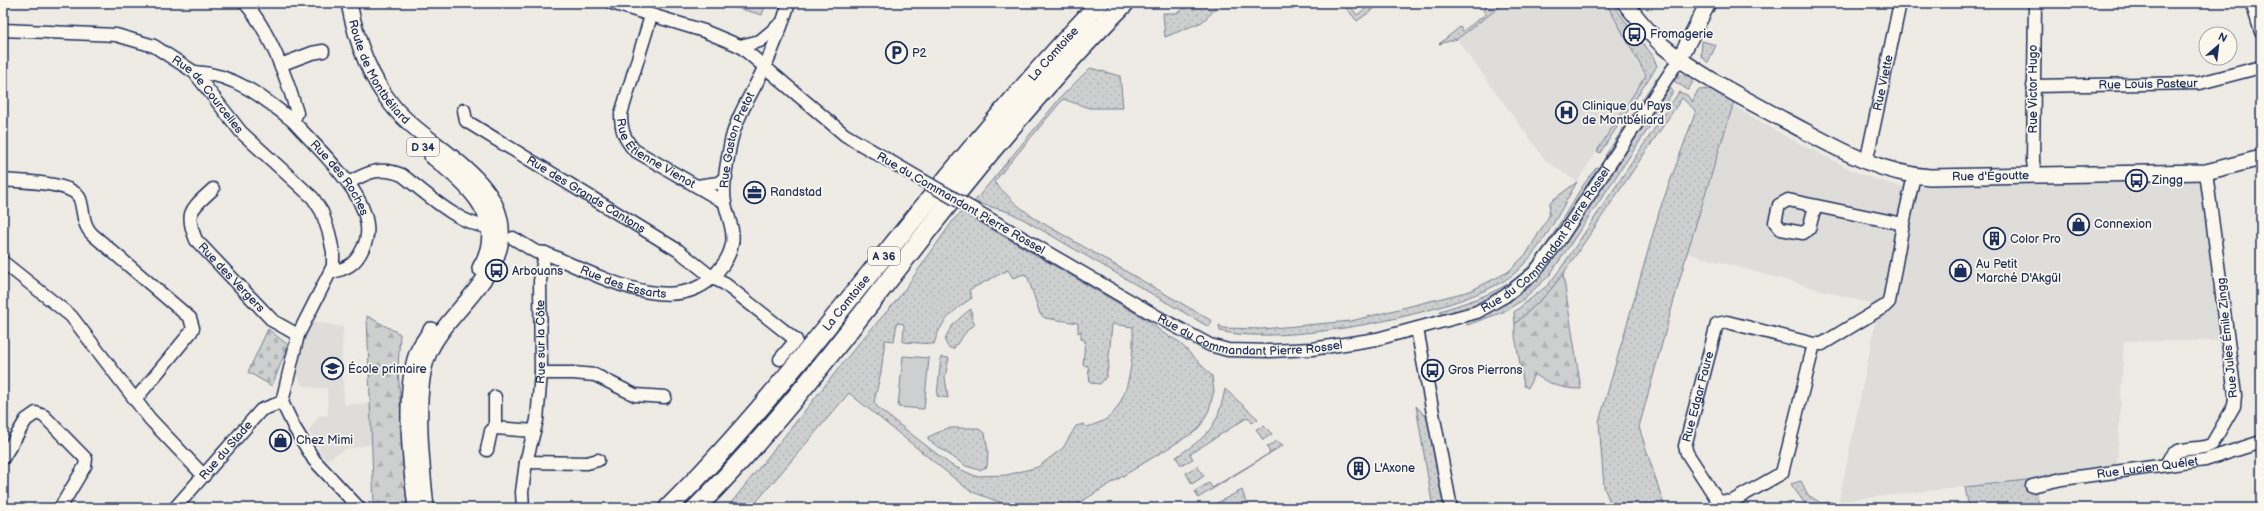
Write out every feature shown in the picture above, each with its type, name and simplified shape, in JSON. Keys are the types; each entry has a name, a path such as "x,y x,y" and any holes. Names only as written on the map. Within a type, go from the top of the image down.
{"highway":[{"name":"La Comtoise","path":"668,508 719,456 784,382 995,119 1100,3"},
{"name":"La Comtoise","path":"696,508 754,446 800,393 942,212 1005,136 1072,59 1125,3"}],"main road":[{"name":"Route de Montbéliard","path":"341,3 351,45 367,84 386,112 467,185 480,201 489,227 487,253 484,261 459,297 442,314 418,350 411,375 409,403 416,508"},
{"name":"Route de Montbéliard","path":"349,3 361,51 374,79 392,106 413,127 467,171 482,186 494,203 500,220 502,239 499,252 485,279 437,338 428,355 421,378 420,398 426,508"},
{"name":"Rue d'Égoutte","path":"1625,3 1659,41 1680,58 1737,95 1866,163 1914,176 2206,172 2261,158"},
{"path":"1680,58 1708,3"}],"street":[{"path":"245,3 271,46 280,65 298,113 293,121"},
{"name":"Rue du Commandant Pierre Rossel","path":"612,3 704,31 740,46 845,135 1156,316 1210,345 1228,350 1270,351 1312,349 1377,339 1477,312 1505,296 1534,273 1564,233 1680,58"},
{"name":"Rue Gaston Pretot","path":"713,278 728,256 732,243 732,230 724,202 730,145 737,122 765,67 789,3"},
{"name":"Rue Viette","path":"1866,163 1900,3"},
{"name":"Rue Victor Hugo","path":"2035,3 2033,86 2033,168 2035,174"},
{"path":"2252,3 2261,32"},
{"name":"Rue Étienne Vienot","path":"651,16 621,114 621,128 624,138 634,150 724,202"},
{"path":"740,46 760,41 772,32 784,17"},
{"name":"Rue de Courcelles","path":"3,30 116,35 154,46 194,72 241,132 313,198 322,212 329,233 333,252 331,272"},
{"path":"280,65 312,53 323,51"},
{"name":"Rue Louis Pasteur","path":"2033,86 2185,84 2216,80 2261,67"},
{"name":"Rue des Roches","path":"194,72 244,85 257,93 293,121 348,183 363,208 368,233 366,243 354,263 346,269 331,272"},
{"name":"Rue des Grands Cantons","path":"464,110 466,121 663,240 713,278 725,284 796,340 780,359"},
{"path":"348,183 368,172 379,169 392,171 402,175 466,222 489,227"},
{"name":"Rue Jules Émile Zingg","path":"2167,465 2172,454 2178,451 2186,448 2206,447 2212,444 2234,406 2235,395 2224,303 2206,172"},
{"path":"1814,344 1822,344 1885,306 1889,302 1903,224 1914,176"},
{"path":"697,186 718,183 726,177"},
{"path":"3,180 63,187 72,190 79,197 85,224 92,234 190,318 193,328 191,332 135,400"},
{"name":"Rue des Vergers","path":"213,189 197,204 191,214 189,223 196,240 272,321 298,335"},
{"path":"1815,206 1903,224"},
{"name":"Rue des Essarts","path":"513,238 536,252 545,253 610,282 662,293 674,294 693,290 703,286 713,278"},
{"name":"Rue sur la Côte","path":"523,508 522,492 526,462 537,420 541,373 540,280 545,253"},
{"path":"3,262 71,316 150,419 204,476"},
{"path":"331,272 298,335 282,402 294,427 314,460 359,508"},
{"name":"Rue Edgar Faure","path":"1726,322 1814,344 1782,473 1731,502 1718,501 1687,453 1685,446 1717,324 1726,322"},
{"path":"1417,329 1451,508"},
{"path":"541,373 573,372 595,375 635,395 665,397"},
{"path":"487,450 491,431 495,428 495,397"},
{"name":"Rue du Stade","path":"175,508 261,410 267,406 282,402"},
{"path":"3,458 26,420 36,413 44,416 86,459 85,466 60,508"},
{"path":"495,428 534,431"},
{"name":"Rue Lucien Quélet","path":"2032,486 2062,480 2205,460 2261,442"},
{"path":"526,462 587,463 598,460"}],"shaded area":[{"name":"Clinique du Pays de Montbéliard","path":"1505,3 1606,3 1646,75 1577,182 1546,161 1457,39"},
{"path":"1732,105 1787,137 1862,175 1901,187 2201,179 2223,341 2124,341 2117,466 2035,479 1839,501 1879,306 1687,253"},
{"path":"311,321 343,327 341,374 343,374 344,405 370,403 372,444 347,449 325,460 309,431 318,416 328,415 327,388 316,388 302,385 297,375 304,339"}],"green space":[{"path":"720,3 766,3 762,15"},
{"path":"1193,3 1222,3 1202,22 1165,37 1163,13 1177,13"},
{"path":"1342,3 1348,3 1357,15 1373,3 1382,3 1357,21"},
{"path":"1492,3 1505,3 1457,39 1439,44 1460,27 1463,31 1486,14 1483,10"},
{"path":"1606,3 1612,3 1631,29 1630,31 1634,36 1636,34 1653,56 1657,66 1600,153 1597,151 1646,75"},
{"path":"1702,41 1716,45 1708,63 1701,56"},
{"path":"1090,68 1120,76 1123,108 1089,108 1063,99 994,182 1015,203 1034,218 1212,321 1209,327 1021,218 1009,212 974,202 1061,97"},
{"path":"1680,75 1696,77 1688,90 1674,81"},
{"path":"1656,79 1661,81 1610,157 1605,156"},
{"path":"1670,87 1673,92 1549,276 1521,301 1503,312 1467,325 1467,322 1473,317 1498,308 1515,298 1541,276"},
{"path":"1713,89 1734,102 1687,253 1639,427 1665,508 1612,508 1604,487 1599,422 1660,209 1696,111 1682,98 1563,274 1547,294 1515,324 1514,312 1548,285 1561,268 1679,92 1687,95 1692,102 1698,90"},
{"path":"1597,167 1600,168 1542,258 1525,278 1480,304 1442,317 1440,311 1490,293 1506,285 1521,274 1534,261 1545,246 1575,197"},
{"path":"1577,182 1556,219 1531,257 1511,276 1486,290 1452,303 1412,314 1369,324 1326,331 1248,335 1220,331 1219,325 1223,328 1262,329 1351,321 1470,291 1508,272 1527,253 1549,216 1550,202"},
{"path":"962,212 1147,320 1163,333 1178,341 1212,376 1214,391 1209,410 1201,425 1196,431 1071,508 1015,508 970,491 849,393 751,508 727,508 859,343 897,300 955,218","holes":["1008,270 1013,278 1024,274 1028,278 1040,314 1045,318 1078,323 1078,333 1081,331 1081,339 1085,340 1083,365 1088,366 1090,383 1100,384 1106,377 1112,324 1133,327 1133,350 1129,378 1120,403 1113,413 1105,420 1094,425 1087,427 1084,424 1076,426 1063,448 1038,467 1007,475 975,476 951,465 878,408 874,402 881,372 885,340 894,341 897,323 904,324 903,342 934,344 940,329 948,317 972,298 969,290"]},
{"path":"1563,274 1581,389 1567,388 1556,385 1545,381 1534,374 1528,388 1524,386 1515,336 1515,324 1547,294"},
{"path":"971,309 972,319 975,324 970,327 953,349 948,347 945,341 951,327 958,319"},
{"path":"367,316 400,334 398,368 407,508 374,507"},
{"path":"268,329 288,345 272,386 248,372"},
{"path":"903,356 929,358 924,409 898,407"},
{"path":"941,357 949,358 945,377 948,398 937,396"},
{"path":"1225,389 1258,419 1252,423 1248,417 1190,454 1193,459 1181,465 1176,457 1196,443 1210,429 1219,413"},
{"path":"1416,406 1424,415 1429,416 1439,481 1446,508 1433,508"},
{"path":"1264,426 1272,434 1263,440 1256,429"},
{"path":"948,428 977,428 985,433 988,451 987,467 979,470 966,466 928,440 928,437"},
{"path":"1277,441 1283,445 1198,498 1195,491 1209,483 1212,488 1270,453 1267,447"},
{"path":"1197,466 1204,476 1192,484 1186,473"},
{"path":"2035,479 2039,508 1969,508 1965,487"},
{"path":"1801,481 1808,495 1821,503 1832,502 1831,508 1808,508 1791,484"},
{"path":"1242,490 1248,508 1207,508"}],"place":[{"name":"Fromagerie","path":"1634,34"},
{"name":"P2","path":"896,53"},
{"name":"Clinique du Pays de Montbéliard","path":"1566,113"},
{"name":"Zingg","path":"2136,180"},
{"name":"Randstad","path":"755,192"},
{"name":"Connexion","path":"2078,224"},
{"name":"Color Pro","path":"1994,239"},
{"name":"Arbouans","path":"497,271"},
{"name":"Au Petit Marché D'Akgül","path":"1961,271"},
{"name":"École primaire","path":"332,369"},
{"name":"Gros Pierrons","path":"1432,370"},
{"name":"Chez Mimi","path":"281,440"},
{"name":"L'Axone","path":"1359,468"}]}
